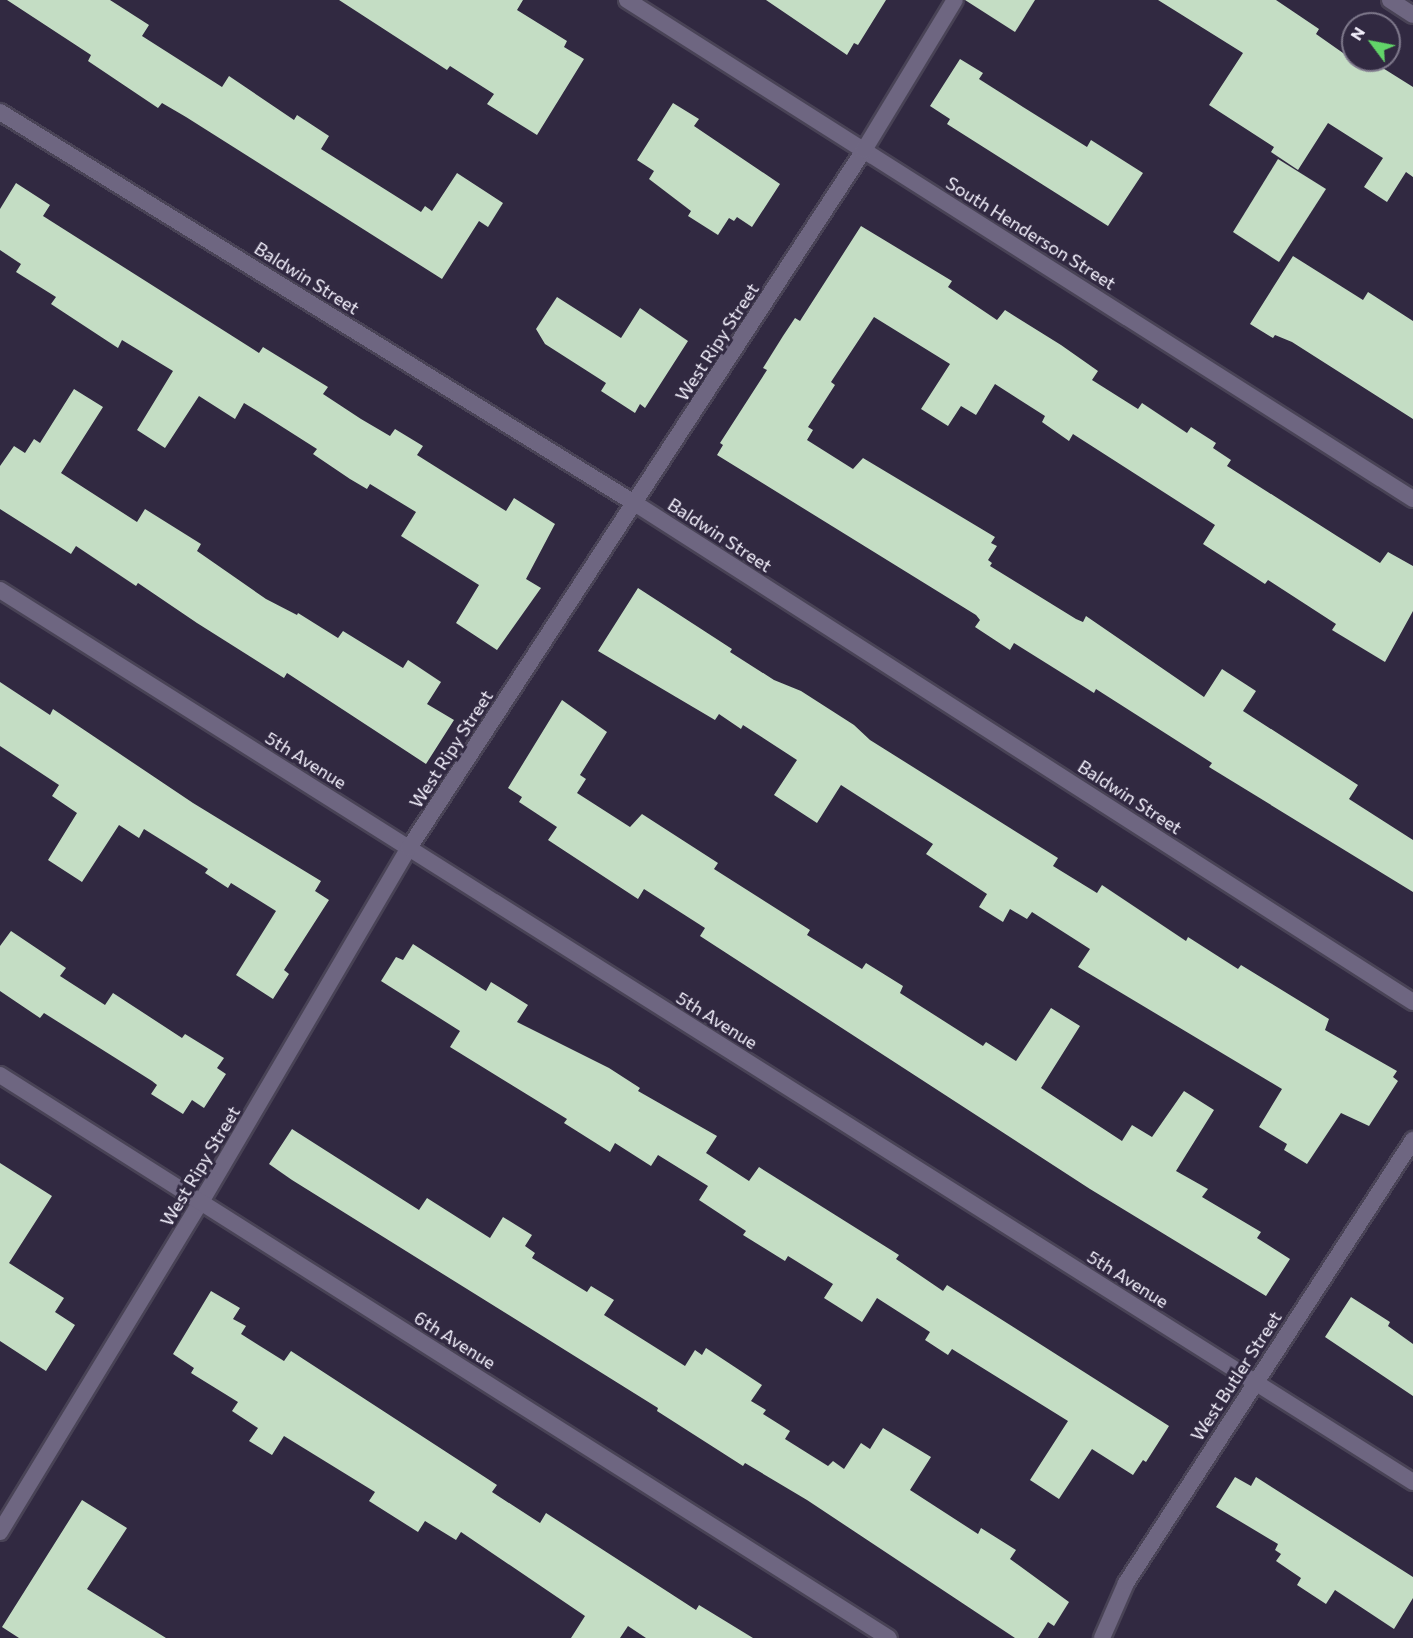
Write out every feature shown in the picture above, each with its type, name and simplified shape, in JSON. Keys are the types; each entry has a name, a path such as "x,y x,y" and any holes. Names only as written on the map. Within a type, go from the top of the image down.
{"street":[{"name":"South Henderson Street","path":"627,0 1413,499"},
{"name":"West Ripy Street","path":"0,1532 201,1202 410,848 636,504 864,150 955,0"},
{"path":"1390,0 1413,15"},
{"name":"Baldwin Street","path":"0,112 636,504 1413,1002"},
{"name":"5th Avenue","path":"0,590 1413,1482"},
{"name":"6th Avenue","path":"0,1075 889,1638"},
{"name":"West Butler Street","path":"1102,1638 1126,1583 1413,1140"}],"building":[{"path":"7,0 110,0 149,25 142,36 222,87 229,76 294,120 297,115 329,136 321,149 421,212 425,206 432,211 457,173 503,203 488,227 479,221 442,279 186,117 162,103 158,108 88,61 91,55"},
{"path":"339,0 523,0 517,10 567,41 564,47 584,59 537,135 487,104 494,94 450,66 447,70"},
{"path":"766,0 886,0 858,45 854,43 847,55"},
{"path":"965,0 1035,0 1015,32"},
{"path":"1158,0 1276,0 1319,29 1316,34 1341,52 1341,72 1389,72 1413,87 1413,177 1406,172 1387,202 1364,187 1383,158 1328,123 1298,170 1271,152 1274,147 1209,105 1243,53"},
{"path":"960,59 983,73 979,79 1087,147 1091,140 1143,173 1108,226 947,124 950,119 930,106"},
{"path":"673,103 699,119 694,126 780,184 752,227 737,217 734,221 729,218 718,235 688,216 691,211 649,179 654,171 637,160"},
{"path":"1278,159 1326,189 1279,262 1233,232"},
{"path":"16,183 50,205 43,216 259,353 263,347 328,387 323,394 361,419 390,436 395,429 423,446 417,455 506,511 514,498 555,524 526,579 541,588 497,650 456,623 479,585 401,536 416,512 370,484 367,489 350,479 313,454 317,449 244,403 235,419 199,396 165,448 137,430 173,371 122,340 118,348 51,304 56,297 16,272 21,264 0,250 0,209"},
{"path":"861,226 952,281 948,287 997,320 1005,310 1061,345 1098,371 1092,380 1138,409 1142,403 1187,433 1191,427 1216,443 1213,448 1231,460 1227,466 1380,563 1388,552 1413,566 1413,611 1385,662 1332,630 1336,624 1268,580 1265,584 1203,544 1215,525 1073,434 1069,441 1042,422 1045,416 995,384 976,415 961,406 948,426 921,409 950,364 874,317 831,382 835,385 808,427 813,430 807,440 853,469 863,458 995,537 991,543 997,546 988,560 992,563 990,566 1076,619 1083,622 1086,616 1204,697 1222,669 1256,691 1243,711 1358,785 1349,799 1413,840 1413,892 1209,767 1212,763 1096,689 1094,693 1014,643 1010,650 975,627 980,620 976,615 717,455 723,445 720,443 767,370 763,368 783,336 795,318 800,321"},
{"path":"1293,256 1363,300 1368,292 1413,321 1413,419 1292,342 1275,335 1273,338 1250,324"},
{"path":"557,297 621,338 640,308 688,341 645,408 640,404 635,413 601,391 606,383 545,344 536,329"},
{"path":"74,389 103,407 61,473 137,522 145,509 201,544 197,551 266,599 297,615 298,613 338,638 343,631 403,668 408,660 441,682 427,704 454,720 426,764 287,673 284,678 138,583 136,586 76,546 71,554 0,509 0,466 14,446 25,453 34,439 40,443"},
{"path":"638,588 732,649 730,652 774,680 801,691 854,725 870,740 1058,858 1053,866 1097,893 1102,885 1186,941 1188,937 1238,969 1241,965 1329,1019 1325,1030 1397,1071 1393,1077 1398,1081 1369,1126 1341,1113 1307,1164 1284,1150 1287,1144 1259,1127 1282,1089 1078,967 1090,949 1032,912 1027,919 1010,909 1003,922 979,907 987,894 926,854 933,844 841,785 817,823 774,795 797,760 743,725 741,729 719,714 715,720 598,651"},
{"path":"0,682 50,715 53,709 193,803 321,881 315,891 329,900 284,970 289,974 273,999 236,975 276,911 231,883 228,888 205,873 208,869 144,829 139,838 119,825 82,882 48,860 77,813 52,796 59,785 0,746"},
{"path":"562,700 607,732 580,775 586,779 577,793 630,827 642,814 718,863 714,869 810,930 807,935 862,969 866,963 903,986 900,993 983,1046 986,1042 1016,1061 1051,1008 1080,1026 1041,1088 1122,1141 1132,1125 1152,1137 1184,1091 1214,1110 1176,1171 1208,1189 1202,1197 1261,1232 1257,1238 1290,1259 1266,1296 1090,1189 700,936 705,928 644,889 638,899 548,840 557,827 519,802 522,797 508,788"},
{"path":"11,931 66,968 60,976 105,1005 113,993 182,1038 185,1034 224,1058 217,1068 226,1074 204,1108 192,1100 183,1114 151,1094 157,1085 152,1081 44,1013 40,1018 0,991 0,946"},
{"path":"413,944 486,991 491,982 528,1005 517,1022 609,1068 640,1088 638,1091 717,1136 706,1153 749,1181 759,1167 899,1255 896,1259 943,1291 947,1285 1169,1426 1146,1462 1143,1460 1133,1475 1092,1449 1059,1499 1030,1480 1068,1421 952,1349 948,1355 925,1340 930,1332 877,1298 862,1322 824,1298 833,1284 788,1256 785,1261 743,1235 746,1231 699,1200 708,1186 658,1155 651,1166 615,1143 610,1152 564,1123 567,1119 450,1047 460,1031 381,981 396,957 403,960"},
{"path":"292,1129 419,1210 427,1198 490,1238 503,1217 532,1235 525,1246 535,1253 532,1258 587,1292 591,1286 614,1300 604,1315 685,1366 695,1350 702,1355 706,1348 762,1385 751,1401 766,1410 763,1414 790,1431 785,1439 828,1466 833,1461 844,1469 861,1443 870,1449 883,1428 931,1457 910,1490 978,1534 981,1528 1016,1550 1010,1559 1069,1602 1054,1626 1048,1622 1038,1638 1015,1638 807,1500 745,1463 743,1466 657,1411 658,1408 292,1180 269,1164"},
{"path":"0,1163 52,1196 9,1263 64,1298 55,1312 75,1325 46,1371 0,1341"},
{"path":"211,1291 240,1308 233,1319 246,1326 241,1334 284,1361 291,1351 497,1485 492,1492 540,1523 546,1513 696,1610 699,1605 753,1638 646,1638 628,1626 620,1638 571,1638 585,1616 461,1532 456,1540 425,1521 418,1532 369,1501 375,1492 284,1436 272,1455 249,1441 258,1428 232,1411 238,1402 191,1373 194,1368 173,1354"},
{"path":"1351,1297 1390,1322 1388,1326 1413,1344 1413,1396 1325,1337"},
{"path":"1235,1477 1251,1486 1256,1477 1413,1577 1413,1598 1394,1629 1335,1590 1326,1604 1297,1585 1301,1578 1276,1561 1281,1554 1275,1550 1278,1544 1216,1507"},
{"path":"82,1500 127,1528 87,1589 166,1638 19,1638 2,1627"}]}
